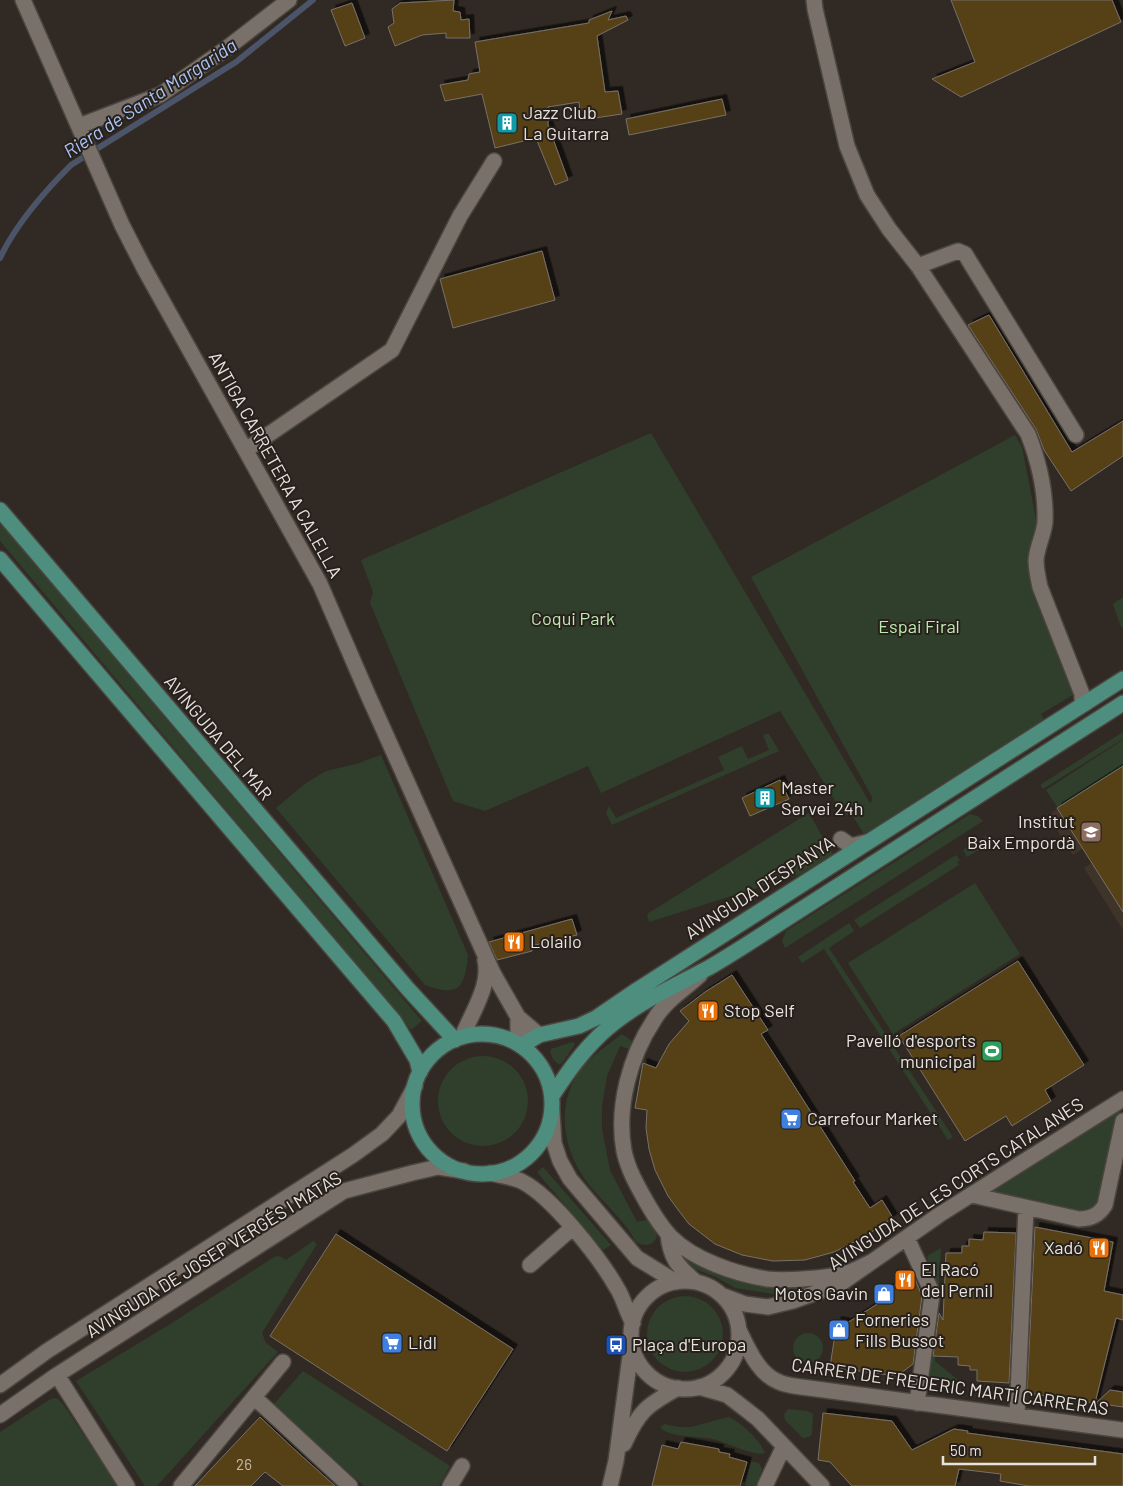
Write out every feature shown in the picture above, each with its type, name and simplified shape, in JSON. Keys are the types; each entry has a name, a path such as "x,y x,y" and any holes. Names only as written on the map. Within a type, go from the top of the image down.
{"main road":[{"name":"AVINGUDA DEL MAR","path":"0,510 408,989 458,1039"},
{"path":"0,559 385,1011 404,1037 417,1060 418,1079 413,1109 414,1119 421,1137 432,1152 455,1168 464,1171 490,1173 502,1171 524,1160 534,1152 546,1133 552,1112 552,1096 542,1067 532,1055 519,1045 505,1038 488,1035 458,1039 431,1056 418,1079"},
{"name":"AVINGUDA D'ESPANYA","path":"519,1045 539,1035 579,1026 596,1018 1123,679"},
{"path":"552,1096 573,1064 602,1033 620,1019 665,991 711,966 980,797 1123,703"}],"street":[{"name":"ANTIGA CARRETERA A CALELLA","path":"23,0 122,225 144,268 320,584 483,954 518,1017"},
{"path":"81,130 160,94 227,48 289,0"},
{"path":"814,0 845,137 854,167 867,195 889,229 918,266 1010,406 1028,434 1036,454 1042,480 1045,523 1036,558 1037,573 1040,587 1082,694 1082,699 1086,703"},
{"path":"246,450 392,350 460,216 494,160"},
{"path":"918,266 958,252 965,254 1076,435"},
{"name":"ANTIGA CARRETERA A CALELLA","path":"458,1039 484,984 487,969 483,954"},
{"path":"711,966 665,1005 654,1018 640,1042 624,1097 624,1151 634,1180 654,1216 668,1234 697,1256 738,1272 769,1279 815,1277 845,1274 871,1262"},
{"path":"518,1017 539,1035"},
{"path":"518,1017 519,1045"},
{"name":"AVINGUDA DE JOSEP VERGÉS I MATAS","path":"0,1385 70,1336 353,1155 382,1134 398,1116 418,1079"},
{"name":"AVINGUDA DE LES CORTS CATALANES","path":"721,1295 745,1304 768,1306 794,1301 840,1284 972,1195 1123,1099"},
{"path":"552,1112 554,1143 560,1161 570,1179 637,1258 676,1282"},
{"path":"972,1195 1079,1219 1093,1217 1100,1212 1107,1198 1123,1121"},
{"name":"AVINGUDA DE JOSEP VERGÉS I MATAS","path":"0,1415 57,1376 344,1191 438,1167 464,1171"},
{"path":"490,1173 522,1181 545,1198 603,1267 618,1289 633,1322"},
{"path":"1017,1416 1026,1208"},
{"path":"530,1265 572,1228"},
{"path":"668,1234 672,1255 678,1267 694,1281 710,1287 721,1295 730,1305 736,1317 739,1330 738,1349 730,1366 716,1379 699,1387"},
{"path":"907,1238 932,1296 917,1403"},
{"path":"610,1486 616,1461 632,1345 631,1330 635,1314 643,1301 654,1290 669,1283 694,1281"},
{"name":"CARRER DE FREDERIC MARTÍ CARRERAS","path":"739,1330 762,1370 777,1382 819,1391 1123,1430"},
{"path":"632,1345 638,1361 648,1374 662,1384 678,1388 699,1387 727,1395 758,1420 822,1486"},
{"path":"181,1486 283,1362"},
{"path":"57,1376 127,1486"},
{"path":"616,1461 630,1430 643,1410 678,1388"},
{"path":"254,1398 350,1486"},
{"path":"765,1486 784,1446"},
{"path":"450,1486 462,1466"}],"shaded area":[{"name":"Institut Baix Empordà","path":"1123,740 1123,930 1084,868 1093,862 1083,848 1073,855 1048,816 1058,808 1046,790"}],"green space":[{"path":"651,433 870,803 872,797 751,577 1015,435 1022,447 1036,519 1032,551 1078,692 1041,714 1044,719 864,834 852,815 846,815 842,812 780,711 601,793 588,766 485,811 453,801 370,603 373,592 361,560"},
{"path":"0,523 422,1021 411,1030 0,541"},
{"path":"1123,597 1123,628 1113,604"},
{"path":"1123,732 1123,739 1043,789 1040,785"},
{"path":"769,734 779,751 612,825 606,813 609,806 616,818 724,770 718,757 742,746 748,759 769,750 763,735"},
{"path":"1123,740 1123,766 1058,808 1046,790"},
{"path":"381,755 468,955 467,967 462,983 452,990 436,989 425,985 276,808 306,783 326,771 356,764"},
{"path":"809,813 833,854 801,874 649,922 647,914"},
{"path":"970,814 978,816 983,821 785,948 782,941 786,931"},
{"path":"986,836 990,843 967,857 963,850"},
{"path":"956,855 960,860 957,862 959,865 860,928 854,920"},
{"path":"975,883 1020,954 893,1034 848,963"},
{"path":"849,923 854,931 829,948 953,1137 948,1140 824,949 802,963 798,957"},
{"path":"622,1034 632,1041 629,1049 620,1046 607,1076 602,1107 602,1129 610,1170 637,1222 646,1220 653,1224 657,1237 648,1245 636,1242 621,1220 590,1186 573,1159 565,1129 567,1098 581,1069 600,1050"},
{"path":"572,1042 575,1043 574,1046 562,1063 557,1063 551,1055 551,1049"},
{"path":"483,1056 500,1060 515,1069 524,1084 528,1101 524,1118 515,1133 500,1142 483,1146 466,1142 451,1133 442,1118 438,1101 442,1084 451,1069 466,1060"},
{"path":"1121,1109 1101,1199 1099,1204 1084,1214 987,1194"},
{"path":"543,1167 611,1245 603,1250 537,1172"},
{"path":"313,1241 317,1244 262,1333 266,1343 278,1352 157,1486 145,1486 76,1381 172,1323 274,1257 279,1256 286,1260"},
{"path":"941,1248 935,1361 957,1379 958,1384 927,1380 935,1291 927,1256"},
{"path":"684,1253 725,1275 752,1284 800,1287 795,1293 786,1296 735,1288 716,1277 692,1268 685,1260"},
{"name":"Plaça d'Europa","path":"685,1296 700,1299 712,1307 720,1319 723,1334 720,1349 712,1361 700,1369 685,1372 670,1369 658,1361 650,1349 647,1334 650,1319 658,1307 670,1299"},
{"path":"808,1333 819,1337 823,1348 819,1359 808,1363 797,1359 793,1348 797,1337"},
{"path":"303,1371 450,1466 439,1486 364,1486 273,1405"},
{"path":"54,1398 63,1404 118,1486 0,1486 0,1432"},
{"path":"788,1409 807,1411 813,1414 812,1434 809,1437 803,1438 785,1420 784,1414"},
{"path":"728,1417 750,1432 765,1453 754,1453 713,1439 676,1435 664,1431 660,1427 664,1424 691,1427"},
{"path":"751,1461 759,1463 762,1469 756,1486 745,1486"}],"building":[{"path":"454,0 453,11 460,12 461,20 469,19 470,38 446,38 446,33 422,35 395,46 388,27 394,23 392,9 400,3"},
{"path":"951,0 1112,0 1121,22 961,97 932,79 975,62"},
{"path":"352,3 365,38 345,46 331,10"},
{"path":"612,11 608,20 626,16 628,20 597,36 605,92 618,91 622,114 588,119 587,110 580,111 579,102 548,107 548,125 568,180 555,185 536,138 495,148 482,94 445,101 440,85 468,80 469,74 480,72 475,42 589,23 589,20"},
{"path":"722,99 726,115 629,135 626,119"},
{"path":"542,251 555,300 453,328 440,279"},
{"path":"989,315 1072,452 1123,421 1123,456 1071,491 1044,450 1036,429 968,325"},
{"name":"Institut Baix Empordà","path":"1123,766 1123,912 1057,808"},
{"name":"Master Servei 24h","path":"780,780 789,799 750,816 742,798"},
{"path":"572,919 577,935 531,946 532,951 497,960 489,942"},
{"name":"Pavelló d'esports municipal","path":"1018,961 1084,1065 1045,1090 1051,1101 1012,1126 1006,1116 965,1141 899,1036"},
{"path":"732,975 768,1030 761,1034 855,1181 853,1182 870,1208 882,1200 893,1218 862,1238 834,1252 805,1260 773,1261 742,1255 715,1244 689,1224 668,1196 655,1170 646,1128 647,1110 635,1108 643,1063 656,1068 669,1044 689,1021 680,1011"},
{"path":"1035,1227 1113,1242 1104,1291 1123,1295 1123,1320 1116,1318 1095,1403 1027,1393"},
{"path":"984,1232 1016,1233 1009,1383 977,1381 977,1370 970,1370 970,1366 958,1365 958,1357 933,1356 939,1313 943,1320 946,1253 962,1253 962,1246 969,1246 969,1239 983,1240"},
{"name":"Lidl","path":"336,1234 513,1349 447,1451 270,1336"},
{"path":"913,1274 922,1296 913,1364 897,1376 830,1367 837,1321 847,1323 879,1303 875,1297"},
{"path":"1110,1390 1123,1392 1123,1407 1096,1403"},
{"path":"823,1413 892,1421 912,1450 954,1429 968,1431 967,1433 1123,1454 1123,1486 1029,1486 1000,1481 1001,1474 959,1469 955,1486 852,1486 830,1462 818,1460"},
{"path":"260,1417 335,1486 283,1486 265,1472 251,1486 195,1486"},
{"path":"681,1442 719,1449 719,1452 730,1454 729,1457 747,1462 740,1486 652,1486 662,1445 678,1449"}],"waterway":[{"name":"Riera de Santa Margarida","path":"0,258 14,233 32,209 71,165 236,62 313,0"}],"place":[{"name":"Jazz Club La Guitarra","path":"507,123"},
{"name":"Master Servei 24h","path":"765,798"},
{"name":"Institut Baix Empordà","path":"1091,832"},
{"name":"Lolailo","path":"514,942"},
{"name":"Stop Self","path":"708,1011"},
{"name":"Pavelló d'esports municipal","path":"992,1051"},
{"name":"Carrefour Market","path":"791,1119"},
{"name":"Xadó","path":"1099,1248"},
{"name":"El Racó del Pernil","path":"905,1280"},
{"name":"Motos Gavin","path":"884,1294"},
{"name":"Forneries Fills Bussot","path":"839,1330"},
{"name":"Lidl","path":"392,1343"},
{"name":"Plaça d'Europa","path":"616,1345"}],"park label":[{"name":"Coqui Park","path":"573,619"},
{"name":"Espai Firal","path":"919,627"}]}
